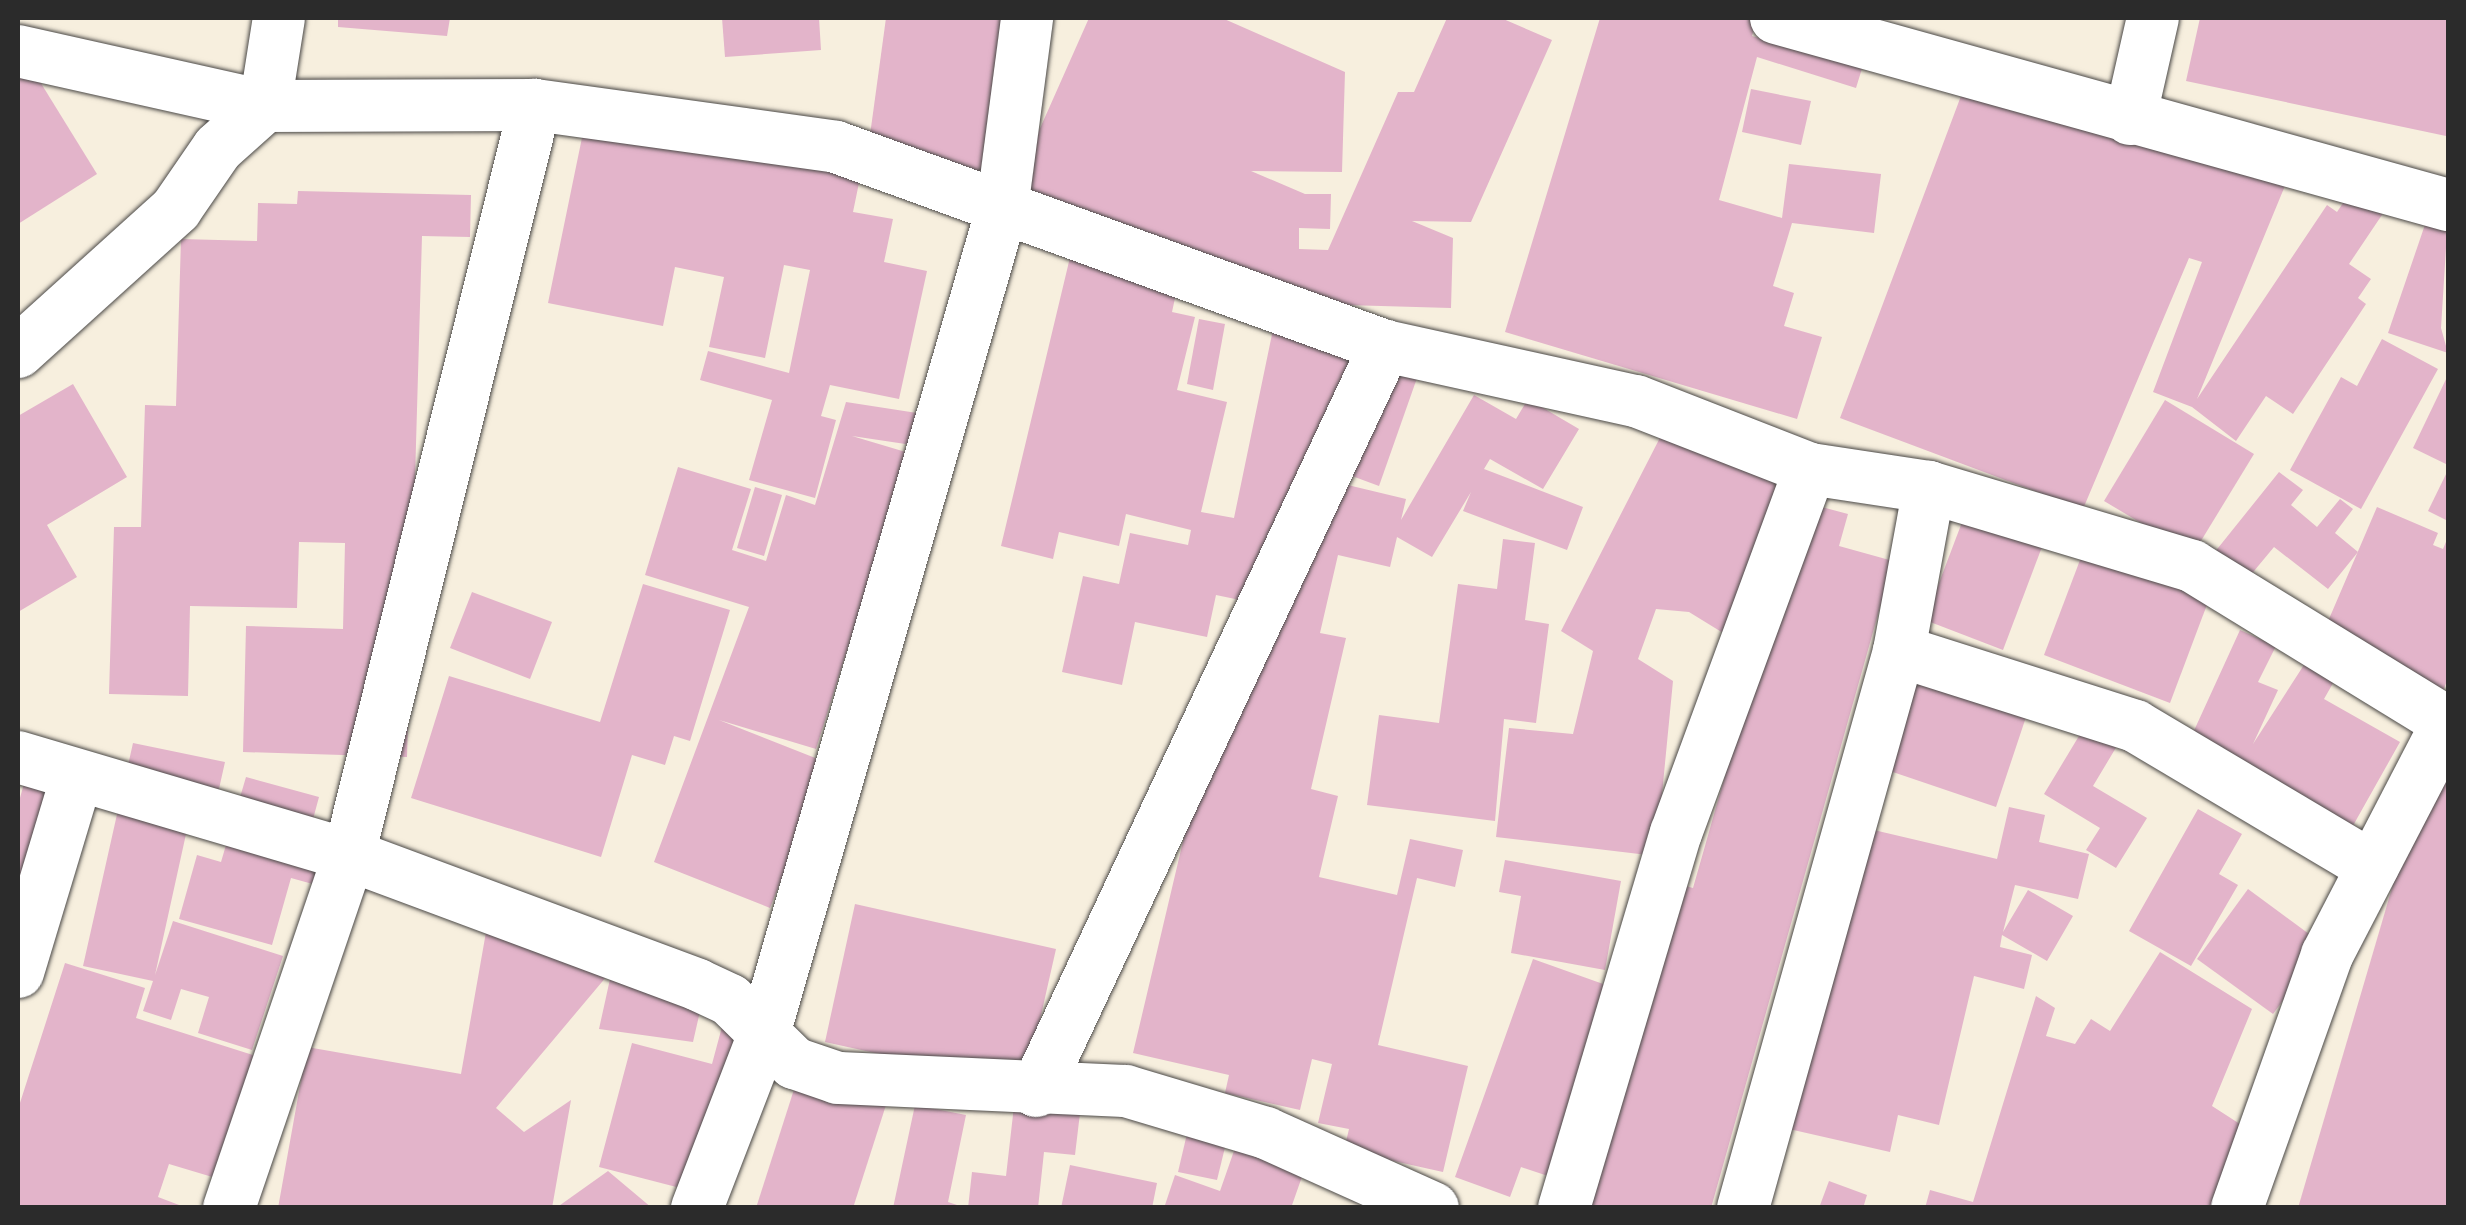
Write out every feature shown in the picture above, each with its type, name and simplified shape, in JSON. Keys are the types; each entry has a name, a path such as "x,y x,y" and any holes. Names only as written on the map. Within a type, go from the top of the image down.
{"street":[{"path":"18,352 176,209 218,148 265,106 279,18"},
{"path":"697,1208 764,1034 1002,209 1026,18"},
{"path":"1776,18 2130,119 2446,196"},
{"path":"2130,119 2153,18"},
{"path":"18,51 265,106 535,105 836,147 1385,346 1636,401 1810,468 1929,488 2192,566 2448,722 2431,789 2372,867 2327,955 2237,1208"},
{"path":"229,1208 349,855 535,105"},
{"path":"1036,1091 1385,346"},
{"path":"1564,1208 1676,833 1810,468"},
{"path":"1742,1208 1898,651 1929,488"},
{"path":"1898,651 2135,726 2372,867"},
{"path":"18,756 349,855 698,986 730,1000 794,1064 838,1078 1036,1091 1126,1091 1266,1133 1434,1208"},
{"path":"18,972 76,776"}],"building":[{"path":"338,18 450,18 447,36 338,27"},
{"path":"722,18 819,18 821,50 725,57"},
{"path":"886,18 1025,18 1004,174 867,157"},
{"path":"1089,18 1222,18 1345,72 1342,172 1251,171 1305,194 1331,194 1330,229 1299,228 1299,249 1328,250 1398,92 1414,92 1447,18 1501,18 1552,40 1471,222 1412,221 1453,238 1451,308 1311,304 1010,196"},
{"path":"1600,18 1757,18 1752,36 1777,43 1876,23 1856,88 1757,57 1719,200 1782,218 1789,164 1881,174 1874,233 1792,223 1773,286 1794,293 1784,326 1822,337 1797,419 1505,332"},
{"path":"2200,18 2448,18 2446,136 2186,81"},
{"path":"26,59 97,174 18,224 18,64"},
{"path":"1973,64 2289,176 2197,399 2327,205 2337,212 2357,182 2390,203 2349,264 2371,279 2358,298 2366,304 2293,414 2266,396 2236,441 2192,407 2153,392 2202,262 2189,258 2083,509 1840,418"},
{"path":"1751,89 1811,101 1801,145 1742,132"},
{"path":"585,123 860,178 853,212 893,219 884,262 927,271 899,399 830,385 821,416 836,420 815,498 749,480 772,400 700,380 708,351 789,373 810,270 784,265 765,358 709,347 724,277 675,267 663,326 548,303"},
{"path":"298,191 471,195 470,237 422,236 407,757 243,752 246,626 343,629 345,543 299,542 297,608 190,606 188,696 109,694 114,527 141,527 145,405 176,406 181,239 257,241 258,203 297,204"},
{"path":"2430,210 2448,216 2441,328 2448,353 2388,333"},
{"path":"1072,249 1180,275 1172,312 1195,317 1177,390 1227,402 1201,512 1234,518 1276,315 1370,335 1331,481 1406,499 1401,520 1474,395 1516,419 1528,399 1579,429 1543,489 1490,459 1484,469 1583,507 1567,550 1463,511 1471,492 1432,557 1397,537 1390,567 1338,555 1320,633 1346,638 1311,789 1338,796 1319,877 1397,895 1410,839 1463,850 1455,887 1417,878 1378,1045 1468,1066 1443,1172 1344,1150 1349,1129 1318,1123 1332,1064 1312,1059 1300,1110 1225,1093 1229,1075 1133,1053 1240,600 1216,595 1207,637 1135,622 1122,685 1062,672 1083,576 1119,584 1130,533 1188,545 1191,530 1126,514 1119,546 1059,532 1053,559 1001,546"},
{"path":"1199,319 1225,324 1213,390 1187,384"},
{"path":"2382,339 2438,369 2361,509 2290,470 2341,377 2357,386"},
{"path":"1396,352 1423,361 1379,486 1352,476"},
{"path":"2448,375 2448,465 2413,448"},
{"path":"73,384 127,477 47,525 77,577 18,612 18,416"},
{"path":"2165,400 2254,454 2193,554 2104,501"},
{"path":"846,402 917,413 912,445 852,436 909,453 816,749 719,720 828,763 770,908 654,862 749,607 645,575 678,467 751,489 732,550 766,561 786,495 815,505"},
{"path":"1668,422 1779,486 1728,636 1689,612 1656,609 1638,659 1673,681 1656,856 1496,837 1509,728 1573,734 1593,651 1561,631"},
{"path":"2448,470 2448,521 2428,511"},
{"path":"2279,472 2303,490 2291,505 2317,527 2340,499 2353,509 2335,533 2358,552 2328,589 2274,547 2239,589 2206,563"},
{"path":"755,487 782,495 764,556 737,548"},
{"path":"1803,502 1848,514 1839,546 1893,561 1711,1208 1583,1208 1675,883 1693,888"},
{"path":"2377,507 2438,533 2433,545 2443,549 2448,537 2448,678 2442,694 2349,655 2324,699 2400,742 2350,831 2192,735 2240,630 2276,646 2258,682 2278,690 2253,744 2320,640"},
{"path":"1967,509 2045,539 2003,650 1925,620"},
{"path":"1503,539 1535,543 1525,620 1549,624 1536,723 1504,719 1495,821 1367,805 1379,715 1439,723 1458,584 1497,589"},
{"path":"2088,539 2214,586 2170,703 2044,655"},
{"path":"643,584 730,610 690,741 674,736 665,765 632,755 601,857 411,798 449,676 600,722"},
{"path":"472,592 552,622 530,679 450,648"},
{"path":"1915,667 2029,708 1996,807 1881,768"},
{"path":"2088,721 2120,741 2093,786 2147,818 2116,868 2086,850 2100,828 2044,794"},
{"path":"133,743 225,762 210,829 188,825 155,975 173,921 283,956 252,1050 198,1033 209,997 181,989 171,1020 143,1011 153,981 83,966"},
{"path":"34,748 73,758 18,984 18,805"},
{"path":"2429,762 2448,768 2448,1208 2298,1208"},
{"path":"246,777 319,797 309,834 327,888 291,878 272,945 179,919 197,855 221,862"},
{"path":"2009,807 2045,815 2039,842 2089,854 2078,899 2015,885 2003,932 2028,890 2073,916 2047,961 2002,935 2000,947 2032,955 2024,989 1974,976 1939,1125 1898,1115 1890,1152 1789,1129 1861,827 1997,859"},
{"path":"2198,809 2242,834 2219,874 2238,885 2191,966 2129,931"},
{"path":"1505,860 1621,881 1605,970 1511,953 1521,896 1499,892"},
{"path":"2248,889 2324,945 2273,1014 2197,959"},
{"path":"855,904 1056,949 1025,1086 825,1042"},
{"path":"489,915 711,963 693,1042 599,1029 612,970 496,1108 524,1132 571,1100 552,1208 278,1208 307,1047 461,1074"},
{"path":"2160,952 2252,1009 2212,1106 2243,1126 2220,1208 1925,1208 1930,1190 1973,1202 2036,996 2055,1008 2046,1036 2075,1044 2091,1019 2110,1031"},
{"path":"1533,959 1620,990 1554,1178 1521,1167 1510,1197 1455,1177"},
{"path":"65,963 145,988 136,1018 269,1060 229,1182 169,1164 158,1197 187,1208 18,1208 18,1109"},
{"path":"734,982 771,992 688,1190 599,1167 632,1043 712,1064"},
{"path":"806,1052 894,1080 853,1208 756,1208"},
{"path":"915,1105 966,1115 948,1202 966,1208 893,1208"},
{"path":"1014,1106 1080,1113 1075,1155 1044,1152 1038,1208 968,1208 972,1172 1006,1176"},
{"path":"1190,1121 1229,1131 1217,1180 1178,1172"},
{"path":"1235,1148 1304,1171 1291,1208 1164,1208 1175,1175 1220,1191"},
{"path":"1070,1165 1157,1183 1152,1208 1061,1208"},
{"path":"608,1171 652,1208 556,1208"},
{"path":"1829,1181 1867,1195 1863,1208 1819,1208"}]}
